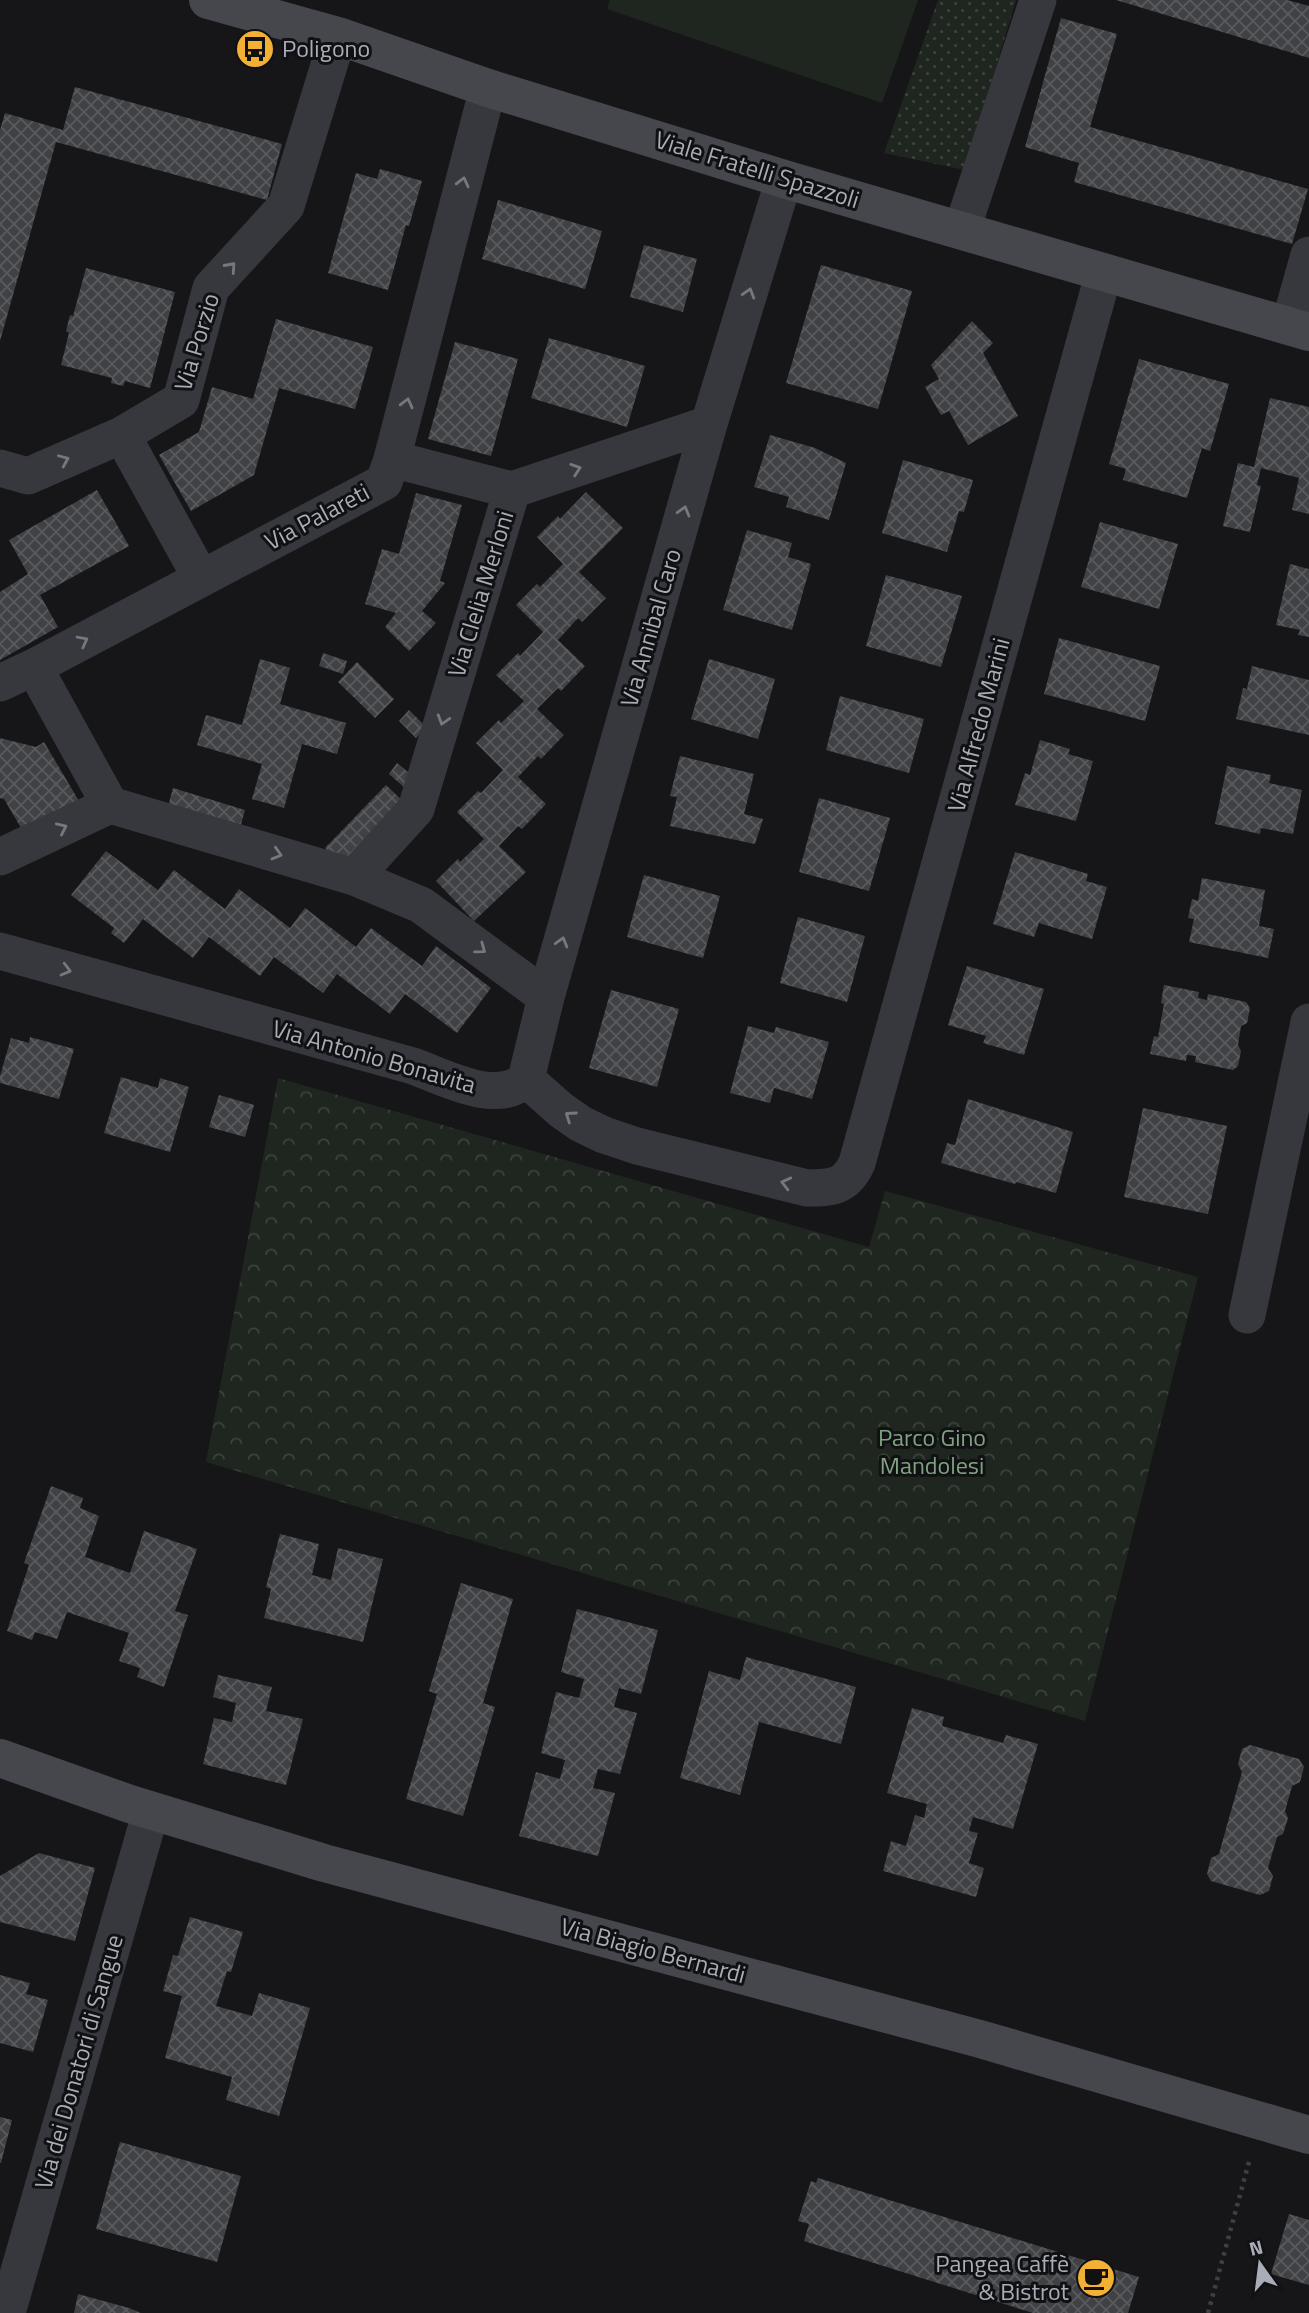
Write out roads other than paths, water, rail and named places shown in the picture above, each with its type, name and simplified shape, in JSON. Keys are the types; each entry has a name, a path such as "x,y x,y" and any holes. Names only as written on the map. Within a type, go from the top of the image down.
{"street":[{"name":"Viale Fratelli Spazzoli","path":"208,0 338,36 488,88 784,179 1299,329"},
{"path":"962,229 1038,0"},
{"name":"Via Porzio","path":"0,468 28,475 122,435 181,400 212,288 286,206 338,36"},
{"name":"Via Palareti","path":"0,683 384,482 488,88"},
{"name":"Via Annibal Caro","path":"526,1079 546,997 709,424 784,179"},
{"path":"1299,329 1309,254"},
{"name":"Via Alfredo Marini","path":"526,1079 581,1124 638,1146 807,1188 842,1184 851,1177 1104,272"},
{"name":"Via Clelia Merloni","path":"354,877 416,809 512,490 709,424"},
{"path":"122,435 201,578"},
{"path":"392,459 512,490"},
{"path":"34,667 110,805"},
{"path":"0,857 110,805 354,877 421,905 546,997"},
{"name":"Via Antonio Bonavita","path":"0,951 413,1066 464,1085 493,1091 510,1090 526,1079"},
{"path":"1247,1315 1309,1022"},
{"name":"Via Biagio Bernardi","path":"0,1758 151,1811 324,1863 980,2039 1309,2135"},
{"name":"Via dei Donatori di Sangue","path":"7,2313 151,1811"}],"place":[{"name":"Poligono","path":"255,49"},
{"name":"Pangea Caffè & Bistrot","path":"1096,2278"}],"park label":[{"name":"Parco Gino Mandolesi","path":"932,1452"}]}
